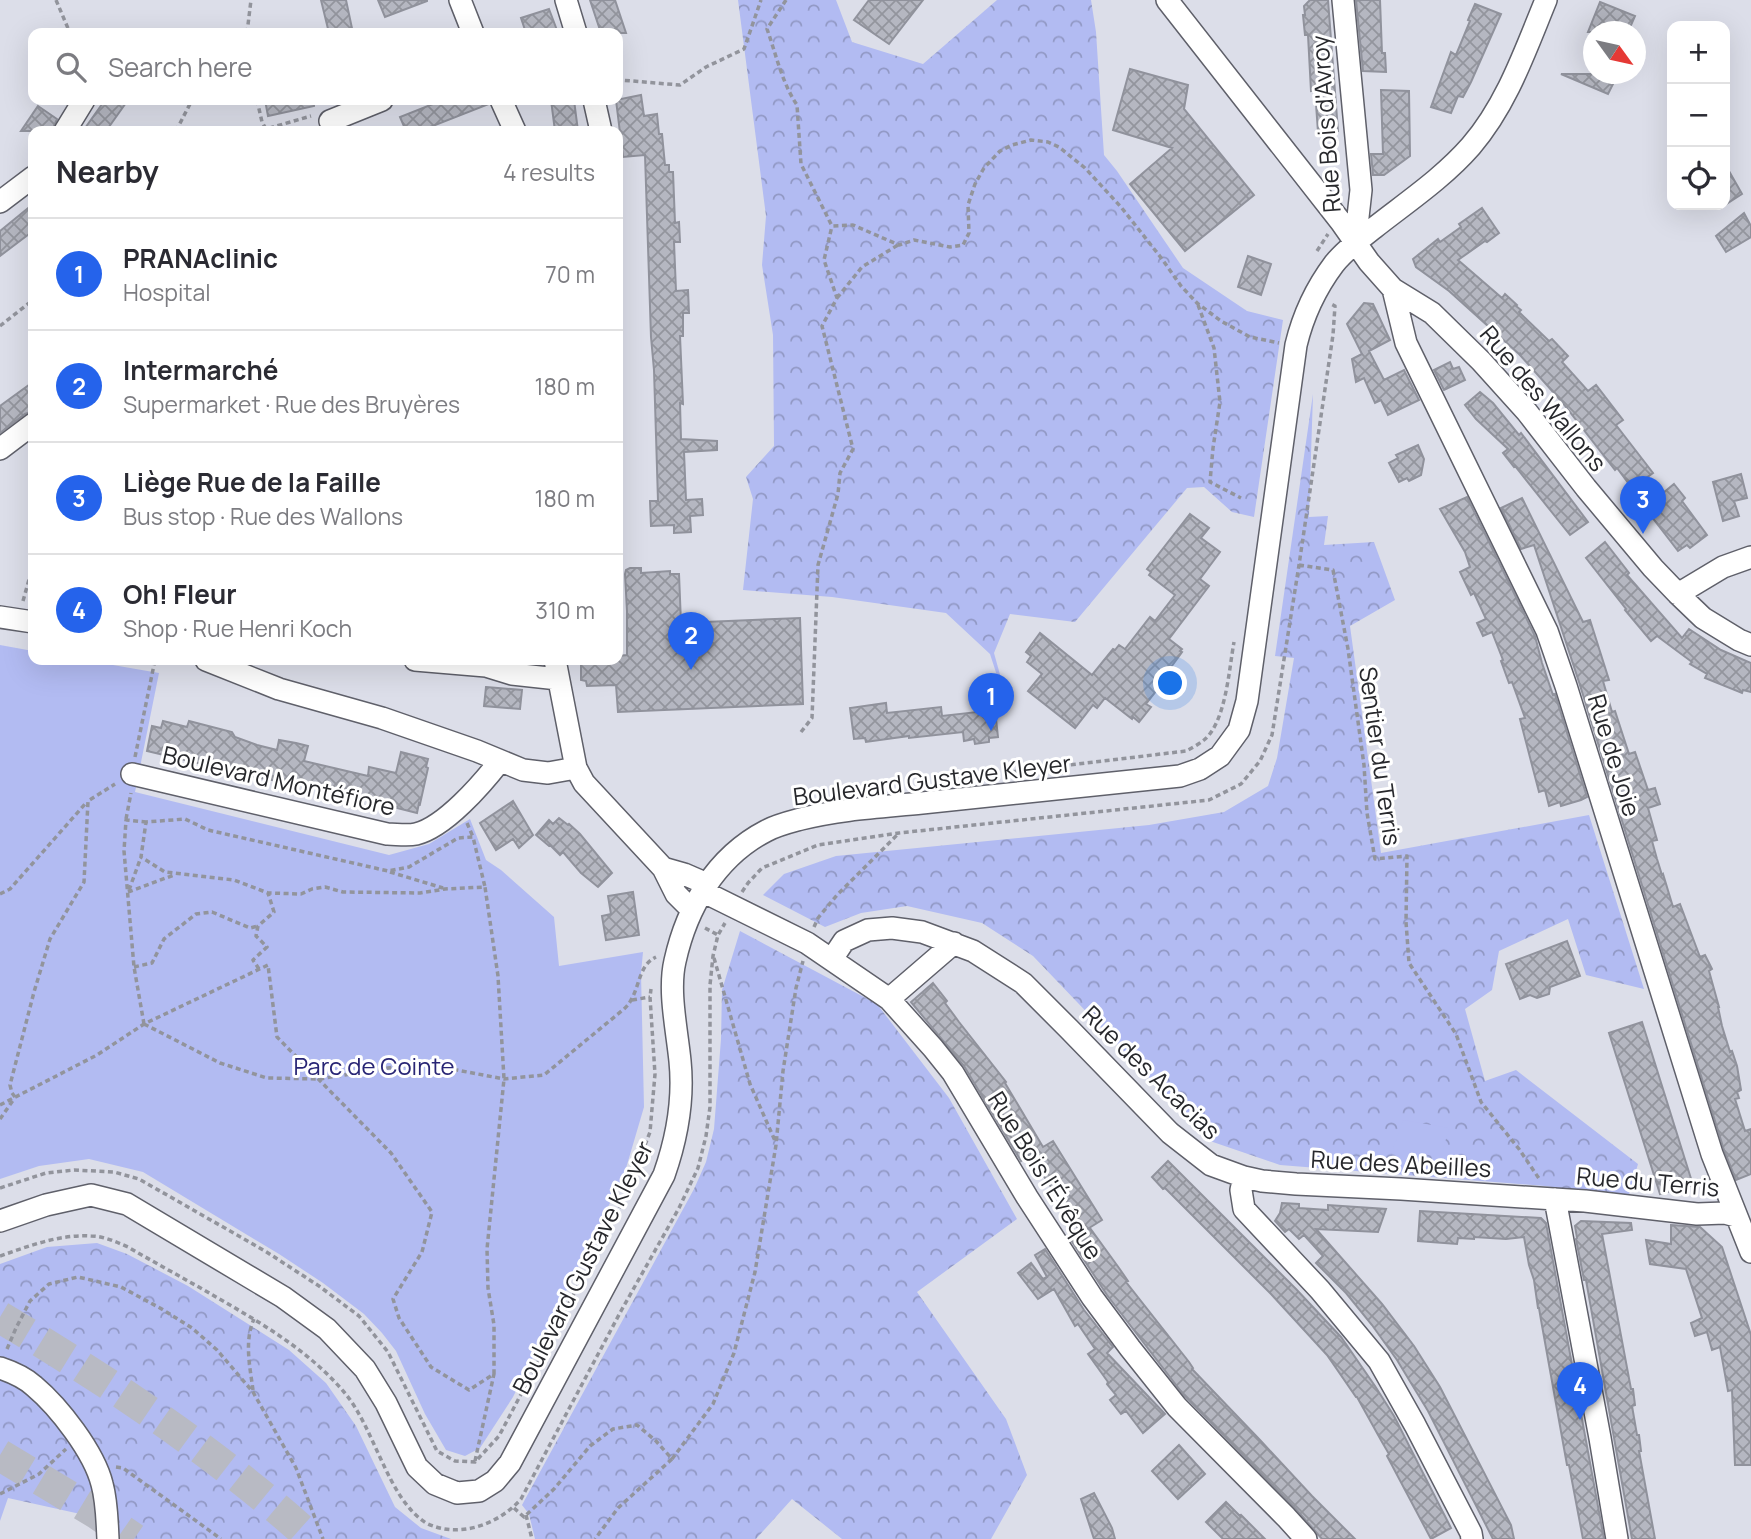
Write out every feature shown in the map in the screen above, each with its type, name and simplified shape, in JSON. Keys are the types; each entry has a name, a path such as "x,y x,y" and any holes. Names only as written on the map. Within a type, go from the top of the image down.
{"street":[{"path":"460,0 471,28"},
{"path":"566,0 574,28"},
{"name":"Rue des Wallons","path":"1167,0 1369,262 1394,289 1432,313 1482,361 1527,412 1653,568 1678,594 1703,618 1751,645"},
{"name":"Rue Bois d'Avroy","path":"1343,0 1361,190 1355,244"},
{"name":"Boulevard Gustave Kleyer","path":"0,1221 46,1205 91,1195 127,1205 283,1297 327,1329 365,1369 386,1403 417,1467 435,1484 457,1493 479,1491 495,1481 510,1464 664,1175 674,1147 680,1115 680,1065 673,994 674,964 700,895 716,871 739,849 767,830 816,816 1180,776 1200,769 1220,756 1239,730 1247,701 1300,326 1314,296 1335,262 1445,172 1487,127 1505,97 1546,0"},
{"path":"68,126 81,105"},
{"path":"330,121 370,105"},
{"path":"503,105 513,126"},
{"path":"595,105 600,126"},
{"path":"0,202 28,181"},
{"name":"Rue de Joie","path":"1394,289 1406,343 1547,631 1712,1154 1744,1213 1751,1252"},
{"path":"0,449 28,428"},
{"path":"1678,594 1723,567 1751,557"},
{"path":"219,665 279,689 382,718 523,770 548,774 576,768"},
{"path":"466,665 512,674 556,669 576,768 584,783 663,868 676,894 700,895"},
{"name":"Boulevard Montéfiore","path":"132,780 387,834 415,835 436,825 478,788 500,761"},
{"name":"Rue Bois l'Évêque","path":"663,868 684,874 700,895 733,906 807,943 889,999 953,1073 1027,1197 1122,1338 1177,1407 1306,1539"},
{"name":"Rue des Acacias","path":"832,958 844,941 868,930 892,928 922,932 954,943 990,961 1023,983 1170,1133 1211,1165 1244,1177"},
{"path":"889,999 954,943"},
{"path":"1244,1177 1241,1190 1244,1209 1320,1290 1379,1361 1415,1425 1472,1539"},
{"name":"Rue des Abeilles","path":"1244,1177 1296,1184 1555,1199"},
{"path":"1555,1199 1617,1539"},
{"name":"Rue du Terris","path":"1555,1199 1632,1205 1697,1214 1744,1213"},
{"path":"0,1368 20,1376 34,1386 51,1402 79,1439 95,1465 103,1485 108,1539"}],"path":[{"path":"56,0 68,28"},
{"path":"248,28 251,0"},
{"path":"623,80 680,85 706,67 744,49 761,0"},
{"path":"786,0 767,29 784,78 797,105 801,164 832,226 824,260 837,298"},
{"path":"179,126 189,105"},
{"path":"258,105 264,126"},
{"path":"279,126 318,114 330,121"},
{"path":"801,732 812,718 818,565 838,494 840,473 853,449 822,326 837,298 862,267 899,245 914,240 950,247 963,245 969,233 968,205 975,184 984,168 1000,151 1031,140 1048,142 1059,147 1085,168 1121,207 1197,303 1221,321 1250,337 1281,343"},
{"path":"832,226 853,225 899,245"},
{"path":"0,1256 38,1243 67,1237 90,1236 128,1247 254,1319 303,1352 327,1373 347,1395 399,1494 411,1510 427,1524 450,1532 470,1531 513,1507 521,1499 679,1208 698,1168 710,1107 710,985 713,956 718,935 733,906 762,868 817,845 899,833 1209,800 1241,784 1261,761 1272,735 1333,335 1335,306 1314,296"},
{"path":"1197,303 1214,348 1220,402 1210,482 1241,498"},
{"path":"0,326 28,304"},
{"name":"Sentier du Terris","path":"1299,565 1333,570 1348,649 1375,859 1406,856 1409,963 1457,1034 1481,1102 1545,1186 1530,1197"},
{"path":"18,619 28,583"},
{"path":"972,776 1185,751 1206,739 1218,720 1235,635"},
{"path":"144,1024 134,967 124,851 138,739 154,665"},
{"path":"0,894 10,889 88,801 132,780"},
{"path":"15,1097 10,1085 50,939 84,881 88,801"},
{"path":"126,820 146,822 185,819 208,830 388,872 444,889"},
{"path":"128,892 141,857 146,822"},
{"path":"595,1539 618,1508 672,1459 713,1404 734,1353 755,1272 776,1144 783,1071 796,988 807,943 818,918 837,895 899,833"},
{"path":"388,872 409,867 458,838 473,837 485,887 498,976 504,1079 487,1250 488,1288 494,1325 494,1374 475,1462"},
{"path":"141,857 165,873 234,880 268,892 301,894 325,887 344,892 420,893 485,887"},
{"path":"128,892 176,874"},
{"path":"134,967 152,963 164,939 196,914 212,912 250,928 258,926 274,912 268,892"},
{"path":"258,926 256,936 267,947 253,960 259,969"},
{"path":"713,956 750,1084 776,1144"},
{"path":"144,1024 220,1063 267,1078 319,1079 420,1063 504,1079 544,1075 624,1009 632,1000 645,966 649,960 656,957"},
{"path":"0,1105 96,1055 144,1024 268,965 277,1037 391,1153 432,1212 422,1252 393,1299 399,1318 431,1367 469,1390 494,1374"},
{"path":"475,1462 499,1436 626,1195 650,1132 655,1074 650,997 632,1000"},
{"path":"0,1119 15,1097"},
{"path":"0,1188 46,1173 74,1170 114,1172 139,1180 265,1251 359,1316 388,1352 437,1451 455,1461 475,1462"},
{"path":"0,1368 30,1301 49,1284 78,1277 121,1287 192,1328 217,1350 253,1392 296,1468 323,1539"},
{"path":"253,1392 248,1353 254,1319"},
{"path":"513,1507 524,1517 554,1489 590,1446 613,1429 637,1425 672,1459"},
{"path":"0,1494 39,1474 79,1439"},
{"path":"95,1465 123,1468 220,1539"},
{"path":"526,1515 532,1539"}],"green space":[{"path":"738,0 836,0 852,42 923,64 997,0 1091,0 1096,32 1104,155 1183,268 1247,311 1283,320 1254,517 1232,512 1204,487 1187,488 1075,622 1010,614 994,653 1004,689 1002,691 990,654 946,613 832,597 743,590 753,499 746,477 774,446 773,335 762,265 766,216"},
{"path":"1313,394 1309,517 1328,516 1324,545 1374,542 1395,600 1350,626 1381,853 1589,815 1644,989 1586,975 1568,919 1499,951 1492,990 1465,1009 1485,1081 1516,1070 1638,1164 1628,1198 1545,1186 1280,1165 1210,1141 1033,956 982,923 907,906 861,913 825,927 763,895 784,874 836,856 1149,825 1224,812 1268,786 1277,758 1294,658 1275,656"},
{"name":"Parc de Cointe","path":"0,645 28,650 28,665 113,665 159,673 135,792 389,855 429,844 470,819 486,860 554,917 559,966 643,952 641,973 644,1107 624,1175 513,1397 480,1448 465,1456 446,1450 425,1414 396,1351 364,1314 279,1254 143,1172 89,1159 39,1166 0,1179"},
{"path":"740,931 877,1004 949,1098 1017,1219 917,1292 1006,1419 1027,1475 991,1539 842,1539 792,1499 756,1539 535,1539 529,1514 522,1505 694,1189 706,1162 714,1129 722,990"},
{"path":"1403,1120 1449,1128 1441,1157 1393,1149"},
{"path":"97,1243 127,1254 188,1286 289,1350 326,1383 356,1426 395,1507 421,1528 451,1539 112,1539 112,1521 8,1498 0,1521 0,1264 47,1247"}],"building":[{"path":"321,0 346,0 352,28 328,28"},
{"path":"378,0 427,0 427,1 385,17"},
{"path":"590,0 615,0 626,33 623,33 623,28 599,28"},
{"path":"869,0 923,0 889,44 854,20"},
{"path":"1310,0 1328,0 1338,131 1318,132 1315,90 1311,91 1308,35 1305,35 1303,15 1304,6"},
{"path":"1356,0 1380,0 1382,53 1385,53 1386,72 1363,71"},
{"path":"1600,2 1635,16 1633,21 1592,21"},
{"path":"1475,4 1501,14 1471,82 1463,97 1458,96 1451,113 1431,107 1451,52 1456,55"},
{"path":"549,9 556,28 524,28 521,18"},
{"path":"1130,69 1188,85 1184,109 1254,195 1185,251 1130,184 1172,148 1113,130"},
{"path":"1561,74 1583,74 1583,83"},
{"path":"1584,84 1613,84 1608,94"},
{"path":"1381,90 1409,91 1410,156 1384,175 1373,175 1371,154 1383,154"},
{"path":"641,95 644,116 657,114 665,165 669,165 669,172 673,172 675,223 679,222 680,242 674,242 676,291 688,290 689,313 683,313 683,336 680,336 683,404 680,403 681,439 717,441 717,450 684,452 686,500 702,499 703,515 690,516 691,532 674,533 674,525 651,526 650,501 658,501 645,155 623,157 623,126 619,126 617,105 623,105 623,99"},
{"path":"101,105 124,105 110,126 87,126"},
{"path":"266,105 314,105 314,106 268,116"},
{"path":"430,105 486,105 433,126 404,126 400,117"},
{"path":"552,105 575,105 577,126 554,126"},
{"path":"38,106 57,119 54,126 28,126 28,131 21,131"},
{"path":"1730,173 1742,194 1730,202"},
{"path":"28,208 28,235 0,256 0,231"},
{"path":"1482,208 1499,233 1458,260 1502,298 1505,294 1517,305 1521,310 1519,312 1568,356 1562,362 1588,391 1596,385 1623,420 1616,425 1653,473 1632,488 1519,354 1449,291 1416,267 1413,259 1438,239 1440,242 1461,227 1459,224"},
{"path":"1744,213 1751,226 1751,237 1726,252 1716,236"},
{"path":"1248,256 1271,264 1261,295 1238,287"},
{"path":"1364,303 1373,304 1390,340 1369,351 1384,380 1404,370 1419,400 1388,415 1381,400 1375,403 1364,378 1356,382 1352,359 1362,354 1347,324"},
{"path":"1450,362 1453,369 1459,367 1465,380 1444,390 1434,370"},
{"path":"28,386 28,413 0,433 0,406"},
{"path":"1480,392 1493,403 1519,435 1521,433 1588,522 1570,535 1503,453 1508,449 1465,405"},
{"path":"1418,445 1424,459 1421,475 1399,482 1389,463 1398,458 1396,455"},
{"path":"1741,474 1747,498 1734,501 1739,516 1723,521 1713,482"},
{"path":"1674,484 1685,498 1682,501 1707,535 1690,548 1687,545 1678,551 1645,508"},
{"path":"1467,497 1535,636 1587,797 1581,800 1561,806 1560,802 1549,806 1545,790 1539,792 1520,719 1525,718 1512,682 1509,683 1492,632 1483,636 1477,623 1486,619 1460,572 1470,567 1465,552 1440,509"},
{"path":"1522,498 1583,622 1590,620 1609,680 1603,681 1612,712 1615,711 1629,754 1635,752 1648,790 1655,788 1660,804 1648,808 1657,840 1652,841 1673,907 1680,904 1700,957 1705,955 1712,969 1709,971 1722,1026 1737,1066 1741,1090 1737,1092 1739,1098 1735,1099 1745,1131 1751,1129 1751,1174 1736,1180 1724,1150 1534,545 1521,549 1501,508"},
{"path":"1190,514 1209,528 1201,538 1220,552 1200,579 1209,586 1169,639 1182,649 1182,652 1146,704 1151,707 1139,722 1105,698 1097,708 1093,705 1075,728 1028,691 1042,674 1027,662 1031,656 1026,652 1040,633 1092,675 1113,649 1119,645 1125,649 1150,617 1155,621 1175,595 1149,575 1151,572 1147,569"},
{"path":"1605,542 1629,573 1627,575 1682,638 1689,629 1721,650 1751,663 1751,692 1743,690 1742,693 1705,678 1707,674 1690,664 1692,662 1657,636 1651,641 1586,558"},
{"path":"641,568 641,573 670,571 670,574 679,574 681,623 800,618 803,704 618,712 616,685 587,686 586,681 581,680 581,665 623,665 623,655 627,655 626,570"},
{"path":"486,687 522,690 520,709 484,706"},
{"path":"886,703 887,713 941,707 942,716 995,710 998,737 989,738 989,742 975,744 974,739 964,741 963,732 866,742 865,738 854,739 850,708"},
{"path":"163,721 187,727 189,721 232,732 235,737 277,750 279,740 308,746 304,761 368,776 369,767 396,773 401,752 428,759 417,813 147,751 152,726 161,728"},
{"path":"513,801 533,835 519,848 513,839 496,850 480,823"},
{"path":"559,818 580,834 612,873 598,887 581,873 563,852 560,855 536,835 549,820 553,824"},
{"path":"633,892 639,935 606,940 602,916 611,914 608,896"},
{"path":"1567,941 1580,976 1550,987 1549,994 1537,998 1530,995 1520,999 1506,964"},
{"path":"933,983 959,1022 1006,1082 1043,1147 1053,1141 1102,1220 1081,1233 1030,1155 1021,1161 964,1066 911,1002"},
{"path":"1642,1022 1693,1185 1660,1194 1609,1033"},
{"path":"1168,1161 1341,1337 1394,1416 1451,1528 1431,1539 1357,1397 1327,1355 1271,1294 1152,1177"},
{"path":"1282,1203 1299,1204 1299,1208 1328,1210 1328,1205 1386,1209 1378,1232 1316,1229 1382,1304 1414,1346 1440,1387 1511,1525 1514,1539 1493,1539 1428,1411 1397,1360 1346,1293 1316,1263 1323,1256 1304,1235 1299,1239 1289,1229 1285,1232 1275,1221"},
{"path":"1420,1211 1541,1218 1546,1223 1604,1539 1583,1539 1524,1237 1458,1238 1457,1244 1418,1241"},
{"path":"1581,1221 1631,1223 1632,1230 1602,1234 1633,1389 1635,1405 1632,1406 1655,1539 1632,1539 1586,1280 1576,1239 1575,1226"},
{"path":"1671,1225 1700,1227 1722,1247 1751,1335 1751,1465 1735,1465 1732,1390 1728,1391 1720,1347 1712,1350 1707,1332 1695,1336 1691,1323 1702,1318 1686,1269 1650,1264 1646,1240 1671,1244"},
{"path":"1090,1228 1128,1281 1126,1282 1192,1369 1355,1539 1322,1539 1183,1394 1107,1295 1071,1240"},
{"path":"1045,1249 1084,1310 1113,1347 1107,1353 1165,1414 1143,1433 1126,1411 1121,1414 1110,1400 1116,1395 1088,1354 1095,1349 1078,1324 1075,1326 1054,1289 1038,1299 1018,1273 1031,1263 1043,1279 1047,1277 1035,1255"},
{"path":"1179,1445 1205,1474 1178,1499 1152,1471"},
{"path":"1094,1493 1115,1539 1094,1539 1081,1499"},
{"path":"1226,1502 1265,1539 1223,1539 1206,1522"}],"tunnel":[{"path":"0,1317 162,1420 239,1477 312,1539"},
{"path":"0,1455 134,1539"}],"place":[{"name":"Liège Rue de la Faille","path":"1643,534"},
{"name":"Intermarché","path":"691,670"},
{"name":"PRANAclinic","path":"991,731"},
{"name":"Oh! Fleur","path":"1580,1420"}]}
